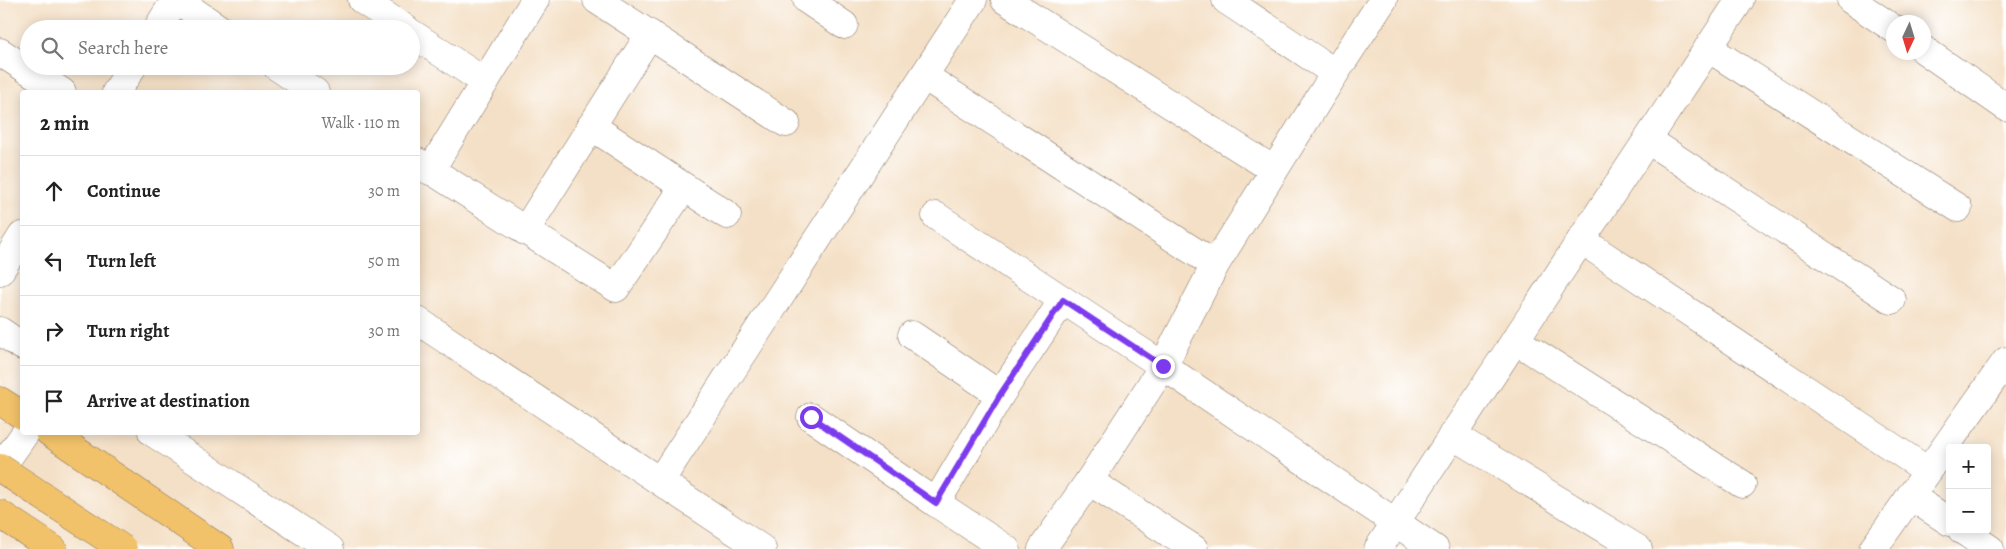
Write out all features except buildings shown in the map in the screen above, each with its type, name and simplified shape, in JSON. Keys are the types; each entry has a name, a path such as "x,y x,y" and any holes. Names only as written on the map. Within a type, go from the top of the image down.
{"main road":[{"path":"0,401 20,414"},
{"path":"53,435 220,549"},
{"path":"0,469 122,549"},
{"path":"0,514 53,549"}],"street":[{"path":"362,0 392,20"},
{"path":"535,0 485,82 424,167 616,288 684,187"},
{"path":"597,0 786,123"},
{"path":"807,0 844,24"},
{"path":"660,481 973,0"},
{"path":"1005,0 1274,170"},
{"path":"1226,0 1334,73"},
{"path":"1042,549 1089,481 1163,366 1215,265 1334,73 1383,0"},
{"path":"1378,549 1740,0"},
{"path":"1851,0 1886,24"},
{"path":"166,8 197,20"},
{"path":"525,231 650,34"},
{"path":"420,38 485,82"},
{"path":"1708,48 1958,208"},
{"path":"0,52 20,65"},
{"path":"1931,55 2006,106"},
{"path":"36,75 59,90"},
{"path":"117,90 127,75"},
{"path":"290,75 312,90"},
{"path":"924,76 1215,265"},
{"path":"591,126 727,215"},
{"path":"1648,140 1892,300"},
{"path":"936,216 1436,549"},
{"path":"0,271 20,239"},
{"path":"1581,240 1928,471"},
{"path":"936,503 1000,395 1063,300"},
{"path":"420,322 762,549"},
{"path":"0,331 20,345"},
{"path":"912,335 1000,395"},
{"path":"1515,340 1742,484"},
{"path":"1873,549 2006,361"},
{"path":"811,417 1006,549"},
{"path":"0,469 24,435"},
{"path":"157,435 330,549"},
{"path":"1452,435 1638,549"},
{"path":"1089,481 1194,549"},
{"path":"1910,496 1946,519"},
{"path":"1968,534 1990,549"}],"route":[{"path":"811,417 936,503 1000,395 1063,300 1163,366"}]}
